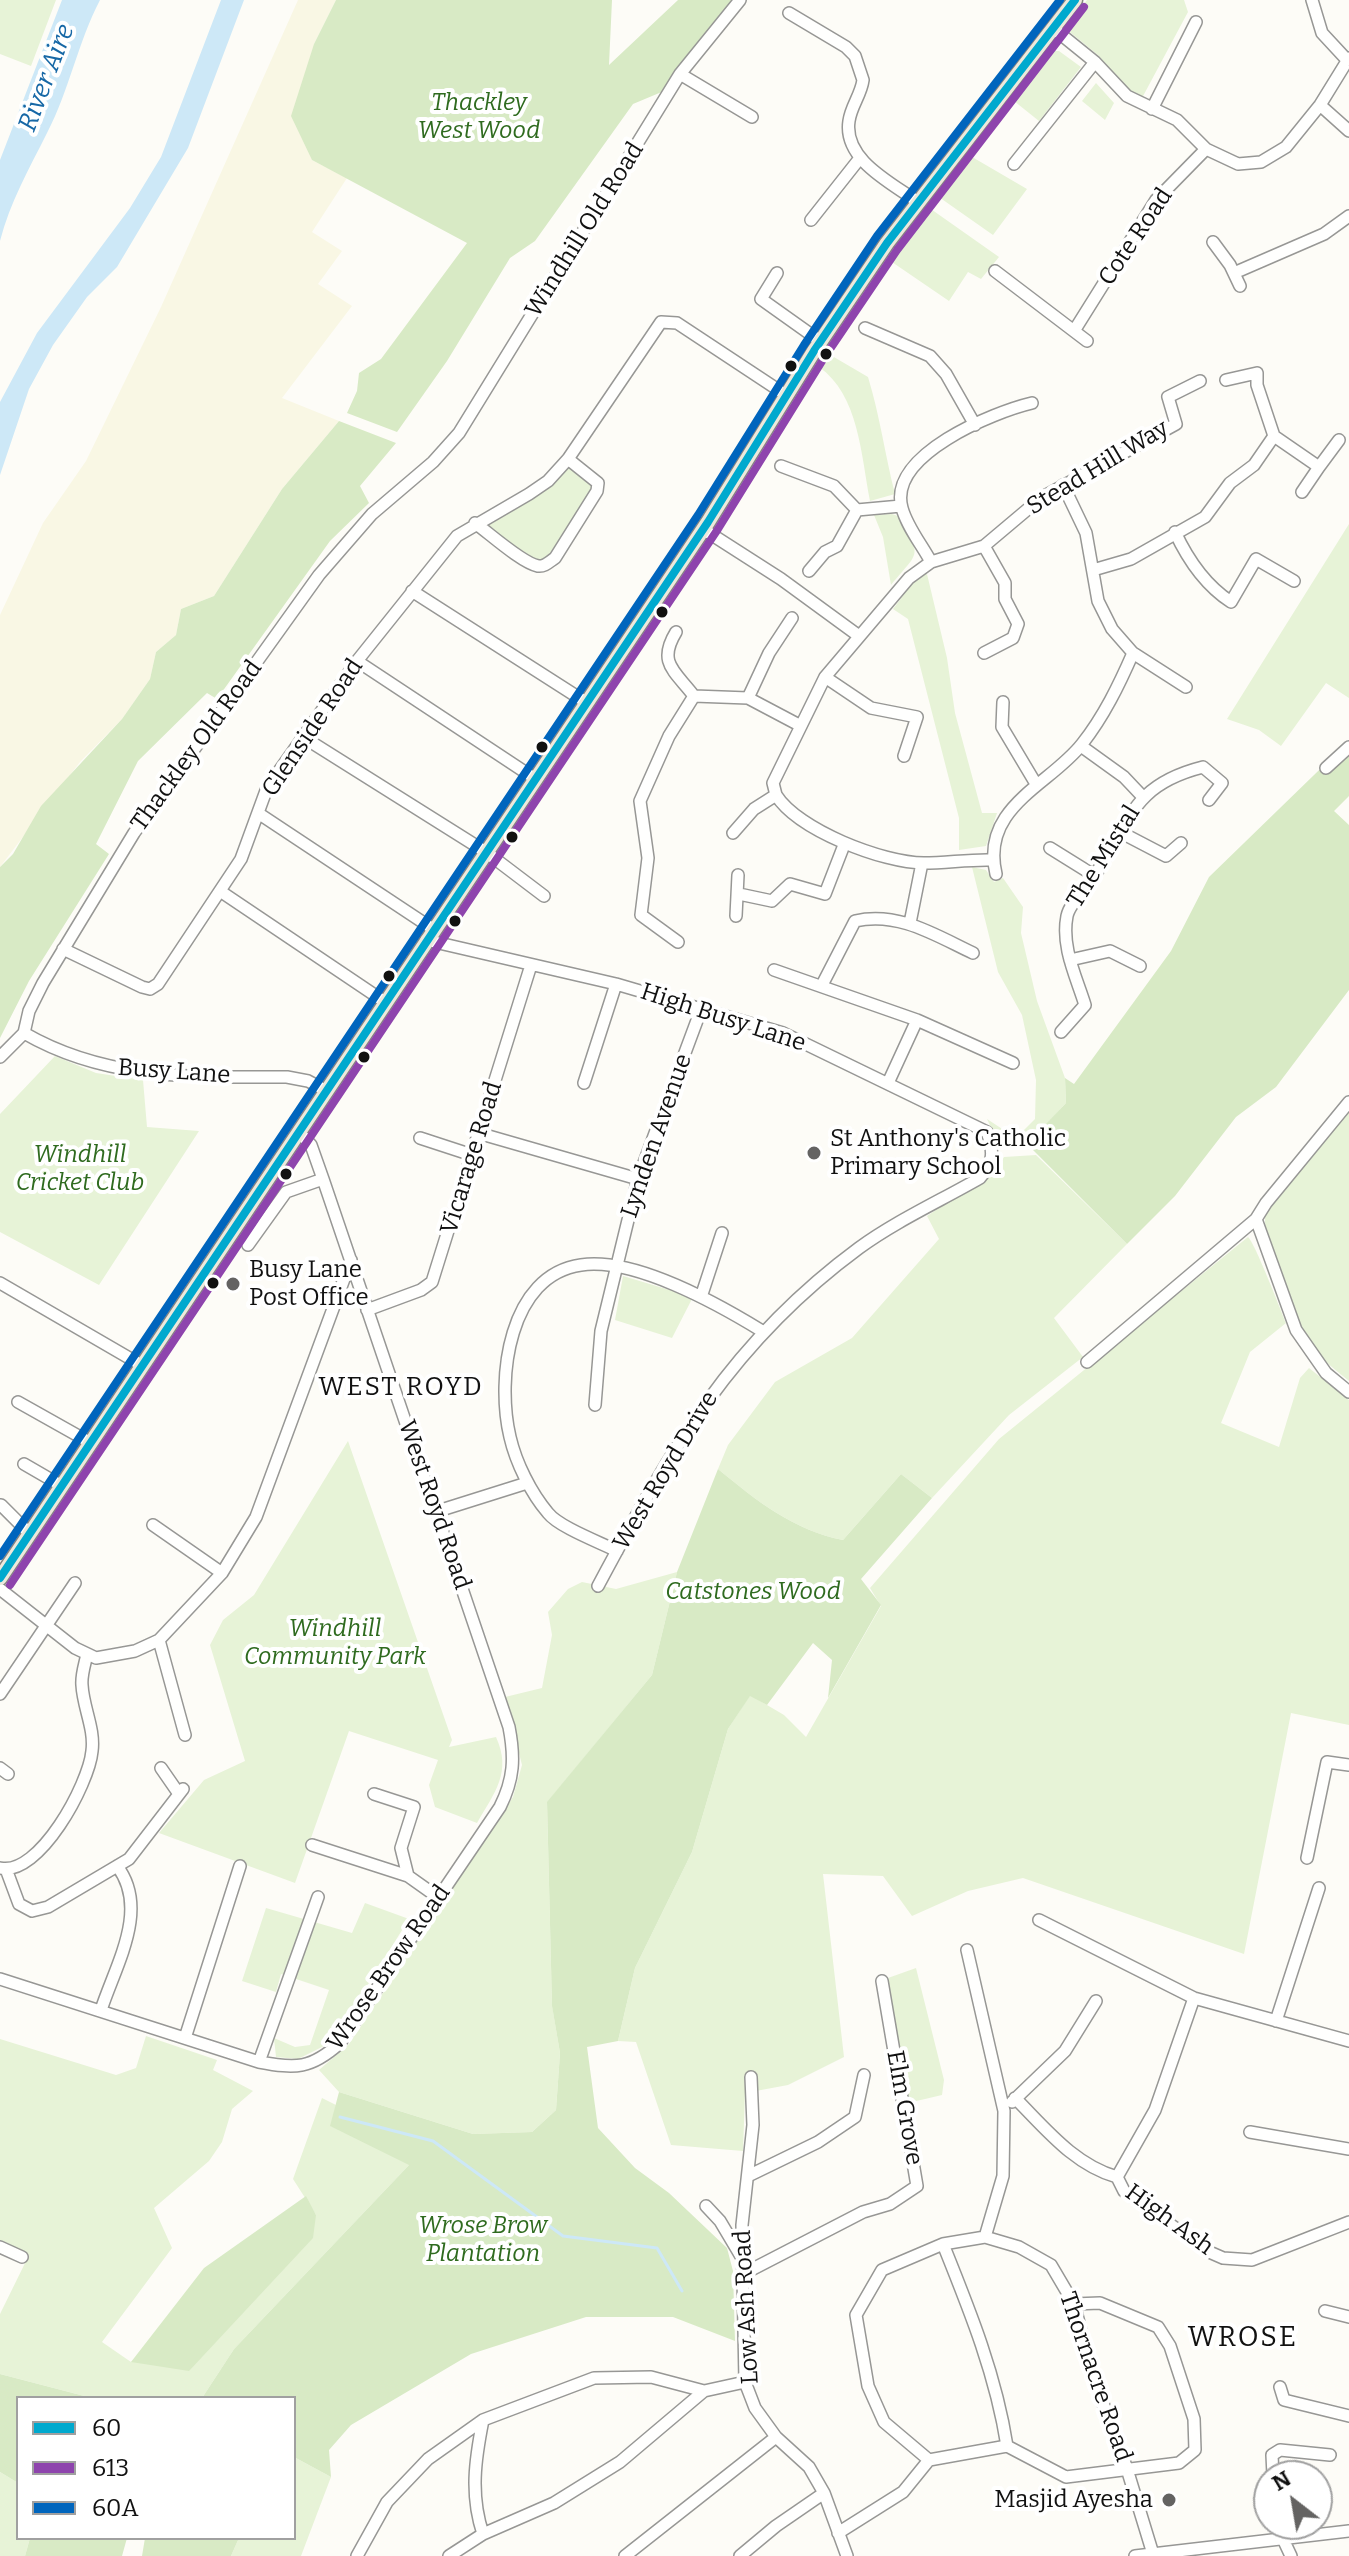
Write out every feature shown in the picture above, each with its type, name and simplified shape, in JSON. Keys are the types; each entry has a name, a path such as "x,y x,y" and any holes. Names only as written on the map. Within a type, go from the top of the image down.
{"main road":[{"path":"0,1578 584,701 703,529 820,341 918,202 1075,0"}],"street":[{"name":"Windhill Old Road","path":"433,462 459,433 680,74 740,0"},
{"path":"1053,28 1095,62 1115,86 1177,120 1206,149 1238,164 1268,159 1286,147 1320,105 1348,59 1322,33 1312,0"},
{"path":"789,13 855,56 863,80 848,130 860,158 918,202"},
{"path":"1152,109 1196,22"},
{"path":"1014,164 1095,62"},
{"path":"680,74 752,117"},
{"path":"1320,105 1349,131"},
{"name":"Cote Road","path":"1074,331 1156,200 1206,149"},
{"path":"811,220 860,158"},
{"path":"1234,273 1324,234 1349,216"},
{"path":"1213,242 1240,286"},
{"path":"995,271 1087,341"},
{"path":"777,273 761,299 820,341"},
{"name":"Glenside Road","path":"63,949 150,989 158,984 241,859 267,788 357,661 457,536 548,481 568,459 654,330 668,320 786,395"},
{"path":"865,328 930,356 946,374 975,425"},
{"path":"1226,380 1257,373 1257,385 1274,436 1319,467"},
{"name":"Stead Hill Way","path":"776,795 773,783 825,677 909,578 931,562 984,546 1041,498 1176,424 1168,397 1200,381"},
{"path":"931,562 901,506 902,491 911,468 938,442 1007,409 1032,403"},
{"path":"1093,570 1131,559 1205,517 1230,483 1254,465 1274,436"},
{"path":"1302,492 1339,440"},
{"path":"475,523 522,557 538,566 546,565 564,545 597,491 598,483 591,474 568,459"},
{"name":"Thackley Old Road","path":"0,1057 24,1033 29,1011 63,949 134,833 319,575 372,514 433,462"},
{"path":"781,466 834,486 857,510"},
{"path":"1063,485 1086,533 1098,601 1112,629 1133,653 1186,687"},
{"path":"857,510 901,506"},
{"path":"809,571 825,552 837,546 857,510"},
{"path":"703,529 781,579 859,636"},
{"path":"1175,532 1186,557 1216,592 1231,602 1256,559 1294,581"},
{"path":"984,546 1005,583 1005,599 1018,624 1013,638 984,653"},
{"path":"412,591 584,701"},
{"path":"748,698 769,653 792,618"},
{"path":"676,632 666,649 667,661 694,696"},
{"path":"996,874 993,860 1004,815 1081,746 1111,701 1133,653"},
{"path":"357,661 534,778"},
{"path":"825,677 871,708 917,717 904,756"},
{"path":"694,696 748,698 801,726"},
{"path":"678,942 641,915 648,858 640,801 669,736 694,696"},
{"path":"1003,702 1002,727 1036,784"},
{"path":"303,737 486,852 544,896"},
{"name":"The Mistal","path":"1061,1032 1085,1005 1065,946 1068,913 1095,876 1142,796 1124,777 1081,746"},
{"path":"1326,768 1349,747"},
{"path":"1142,796 1172,775 1203,767 1222,783 1209,800"},
{"path":"733,833 754,809 776,795 785,810 844,845 922,863 993,860"},
{"path":"258,813 429,934"},
{"path":"1120,832 1166,856 1181,843"},
{"path":"739,894 772,901 790,884 825,894 844,845"},
{"path":"1050,848 1095,876"},
{"path":"910,923 922,863"},
{"path":"736,916 738,875"},
{"path":"220,891 385,1002"},
{"path":"822,985 855,921 874,916 910,923 973,953"},
{"name":"High Busy Lane","path":"429,934 531,965 702,1007 783,1033 987,1132 993,1151"},
{"path":"1070,960 1110,951 1140,966"},
{"name":"Vicarage Road","path":"367,1310 421,1290 432,1282 531,965"},
{"path":"774,970 917,1020 1013,1063"},
{"path":"584,1083 616,984"},
{"name":"Lynden Avenue","path":"595,1405 601,1331 638,1179 702,1007"},
{"path":"888,1083 917,1020"},
{"name":"Busy Lane","path":"24,1033 49,1047 111,1068 152,1075 287,1077 308,1081 327,1091"},
{"path":"1087,1362 1256,1219 1349,1102"},
{"name":"West Royd Road","path":"299,1132 311,1145 323,1179 438,1511 513,1747"},
{"path":"478,1133 638,1179"},
{"path":"420,1138 472,1155"},
{"name":"West Royd Drive","path":"598,1586 691,1421 762,1331 861,1246 980,1178 990,1166 993,1151"},
{"path":"248,1245 286,1192 323,1179"},
{"path":"1256,1219 1296,1330 1326,1373 1349,1392"},
{"path":"702,1294 722,1233"},
{"path":"0,1589 87,1654 109,1657 159,1640 222,1573 256,1517 351,1260"},
{"path":"617,1551 550,1516 527,1483 510,1439 505,1403 507,1364 520,1315 533,1289 562,1269 584,1264 617,1267 702,1294 762,1331"},
{"path":"1,1286 143,1366"},
{"path":"18,1402 91,1443"},
{"path":"24,1464 62,1486"},
{"path":"438,1511 527,1483"},
{"path":"1,1505 30,1534"},
{"path":"153,1525 222,1573"},
{"path":"0,1694 75,1583"},
{"path":"159,1640 185,1735"},
{"path":"87,1654 82,1685 93,1747 87,1778 36,1856 3,1868 19,1904 32,1911 48,1907 117,1866 140,1848 181,1792 161,1768"},
{"name":"Wrose Brow Road","path":"0,1979 259,2062 292,2068 305,2066 324,2057 340,2043 439,1898 511,1785 513,1747"},
{"path":"1307,1858 1327,1762 1349,1765"},
{"path":"374,1794 414,1807 401,1848 401,1861 408,1876"},
{"path":"312,1845 408,1876 439,1898"},
{"path":"101,2010 133,1910 129,1887 117,1866"},
{"path":"185,2038 240,1866"},
{"path":"1276,2021 1319,1888"},
{"path":"259,2062 318,1897"},
{"path":"1039,1920 1194,1998 1349,2041"},
{"path":"967,1950 1004,2111 1003,2176 985,2237"},
{"name":"Elm Grove","path":"745,2273 863,2212 890,2204 917,2186 882,1981"},
{"path":"1117,2177 1155,2110 1194,1998"},
{"path":"1004,2111 1065,2051 1096,2001"},
{"path":"748,2176 818,2142 855,2117 864,2075"},
{"name":"Low Ash Road","path":"751,2077 753,2125 742,2225 745,2382 755,2408 776,2437 809,2467 824,2493 847,2556"},
{"name":"High Ash","path":"1015,2098 1068,2151 1100,2172 1117,2177 1124,2191 1207,2251 1223,2258 1252,2260 1349,2222"},
{"path":"1250,2132 1349,2149"},
{"path":"706,2206 720,2221 743,2259"},
{"name":"Thornacre Road","path":"929,2460 884,2422 868,2386 856,2315 882,2270 943,2244 985,2237 1019,2247 1051,2265 1074,2304 1094,2379 1127,2469 1153,2554"},
{"path":"943,2244 983,2341 1007,2446"},
{"path":"0,2247 22,2257"},
{"path":"838,2533 903,2492 929,2460 1007,2446 1066,2477 1179,2463 1195,2450 1194,2419 1170,2346 1158,2327 1100,2303 1074,2304"},
{"path":"1325,2311 1349,2317"},
{"path":"357,2556 387,2502 428,2459 483,2420 594,2378 651,2377 704,2391 745,2382"},
{"path":"1280,2387 1284,2400 1349,2416"},
{"path":"449,2556 483,2534 554,2503 620,2462 704,2391"},
{"path":"483,2420 475,2459 474,2508 483,2534"},
{"path":"625,2556 776,2437"},
{"path":"1272,2460 1272,2455 1280,2450 1330,2455"},
{"path":"740,2556 824,2493"},
{"path":"1135,2556 1273,2540"}],"shaded area":[{"path":"298,0 336,0 314,44 312,160 347,178 312,232 342,251 318,284 352,306 282,398 339,421 282,489 214,596 181,609 176,635 156,652 150,679 122,719 80,762 0,867 0,615 43,523 86,461 161,307"}],"green space":[{"path":"0,0 56,0 31,66 0,54"},
{"name":"Thackley West Wood","path":"336,0 612,0 609,65 678,0 734,0 664,91 633,104 535,241 510,258 447,361 397,432 347,413 357,391 359,373 381,359 467,243 312,160 291,116 314,44"},
{"path":"1087,0 1184,0 1188,12 1142,98 1121,89 1099,56 1065,28"},
{"path":"1046,51 1059,51 1081,67 1039,121 1009,97"},
{"path":"1096,83 1114,103 1105,120 1082,101"},
{"path":"967,154 1027,189 993,235 936,195"},
{"path":"928,207 999,257 981,279 968,272 949,301 889,260"},
{"path":"827,353 868,377 895,494 870,501 850,410 843,393 819,367"},
{"path":"339,421 396,443 360,486 369,503 330,541 217,699 207,693 138,761 96,844 109,854 29,981 0,1038 0,867 13,854 41,806 122,719 150,679 156,652 176,635 181,609 214,596 282,489"},
{"path":"568,459 598,483 555,558 538,566 479,520 529,494"},
{"path":"874,515 901,517 912,540 914,554 891,585 883,537"},
{"path":"1349,524 1349,698 1326,683 1281,746 1259,730 1227,719"},
{"path":"927,574 947,658 955,713 982,813 997,813 986,846 959,850 959,818 908,619 893,609 917,577"},
{"path":"1349,741 1349,796 1334,811 1349,825 1349,990 1276,1087 1236,1117 1175,1196 1127,1244 1027,1144 1066,1103 1065,1078 1074,1084 1171,951 1209,877"},
{"path":"972,867 986,870 994,882 1003,878 1023,907 1021,933 1037,1001 1065,1078 1066,1103 1037,1134 1010,1146 999,1145 987,1119 1016,1138 1035,1119 1036,1080 1022,1015 998,972"},
{"name":"Windhill Cricket Club","path":"55,1056 96,1073 143,1080 147,1127 199,1131 99,1285 0,1232 0,1114"},
{"path":"1349,1110 1349,1381 1321,1356 1299,1324 1269,1248 1265,1215"},
{"path":"1036,1155 1127,1244 1054,1318 1083,1357 1009,1415 932,1498 901,1474 843,1540 792,1522 718,1469 728,1445 775,1382 852,1338 939,1239 927,1216 997,1169 1004,1157"},
{"path":"1248,1237 1286,1323 1250,1352 1221,1423 1279,1447 1300,1378 1309,1368 1349,1400 1349,1725 1291,1713 1244,1954 1023,1878 968,1891 912,1916 883,1876 823,1874 844,2057 788,2085 745,2093 743,2151 671,2145 636,2042 618,2041 635,1968 692,1852 728,1729 750,1695 784,1715 806,1737 881,1606 870,1588 999,1439"},
{"path":"623,1276 693,1297 672,1338 615,1320"},
{"name":"Windhill Community Park","path":"348,1441 452,1740 449,1747 496,1737 501,1749 502,1771 477,1823 435,1807 429,1785 438,1760 349,1731 295,1883 159,1833 204,1780 245,1761 210,1645 223,1620 254,1595"},
{"path":"718,1469 792,1522 843,1540 901,1474 932,1498 861,1579 881,1605 828,1698 832,1660 813,1643 767,1705 750,1696 728,1729 692,1852 635,1968 618,2041 587,2047 598,2128 635,2168 669,2193 727,2248 733,2271 735,2341 673,2317 586,2317 471,2354 351,2425 329,2450 331,2477 296,2458 296,2396 203,2396 234,2349 409,2165 330,2126 339,2092 473,2134 532,2132 556,2110 560,2053 552,2006 547,1802 652,1675 677,1572"},
{"path":"677,1572 652,1675 547,1803 552,2005 560,2053 556,2110 532,2132 473,2134 339,2092 319,2070 349,2044 513,1797 522,1765 505,1697 542,1688 552,1635 548,1612 568,1589 582,1582 616,1589"},
{"path":"365,1903 409,1919 332,2042 298,2059 276,2057 274,2038 295,2047 310,2045 329,1990 281,1974 276,1992 242,1981 266,1908 352,1933"},
{"path":"916,1968 944,2080 942,2095 908,2103 888,1978"},
{"path":"146,2036 217,2060 213,2070 253,2091 232,2109 222,2142 209,2161 154,2208 172,2248 102,2342 131,2362 316,2215 293,2179 322,2098 336,2105 331,2126 410,2164 234,2349 203,2396 84,2396 0,2374 0,2314 29,2255 0,2240 0,2039 116,2075 136,2068"},
{"path":"306,2196 316,2215 313,2238 189,2371 131,2362 204,2268"},
{"path":"0,2374 84,2396 16,2396 16,2482 0,2472"},
{"path":"296,2458 331,2477 301,2556 231,2556 238,2540 296,2540"},
{"path":"0,2472 16,2482 16,2540 29,2540 25,2556 0,2556"},
{"path":"29,2540 126,2540 122,2556 25,2556"},
{"path":"145,2540 238,2540 231,2556 142,2556"}],"water":[{"name":"River Aire","path":"62,0 100,0 55,117 15,199 0,241 0,160"},
{"path":"221,0 244,0 188,148 117,267 87,297 53,345 29,389 0,475 0,402 37,333 130,208 161,157"}],"waterway":[{"path":"340,2117 433,2141 563,2236 657,2248 682,2291"}],"transit line":[{"name":"60A","path":"0,1556 698,515 804,345 877,236 1060,0"},
{"name":"60","path":"0,1578 708,522 814,351 887,243 1075,0"},
{"name":"613","path":"10,1585 718,529 824,358 897,250 1084,7"}],"place":[{"name":"St Anthony's Catholic Primary School","path":"814,1153"},
{"name":"Busy Lane Post Office","path":"233,1284"},
{"name":"Masjid Ayesha","path":"1169,2500"}],"district":[{"name":"WEST ROYD","path":"401,1388"},
{"name":"WROSE","path":"1243,2338"}],"park label":[{"name":"Catstones Wood","path":"753,1592"},
{"name":"Wrose Brow Plantation","path":"483,2240"}]}
